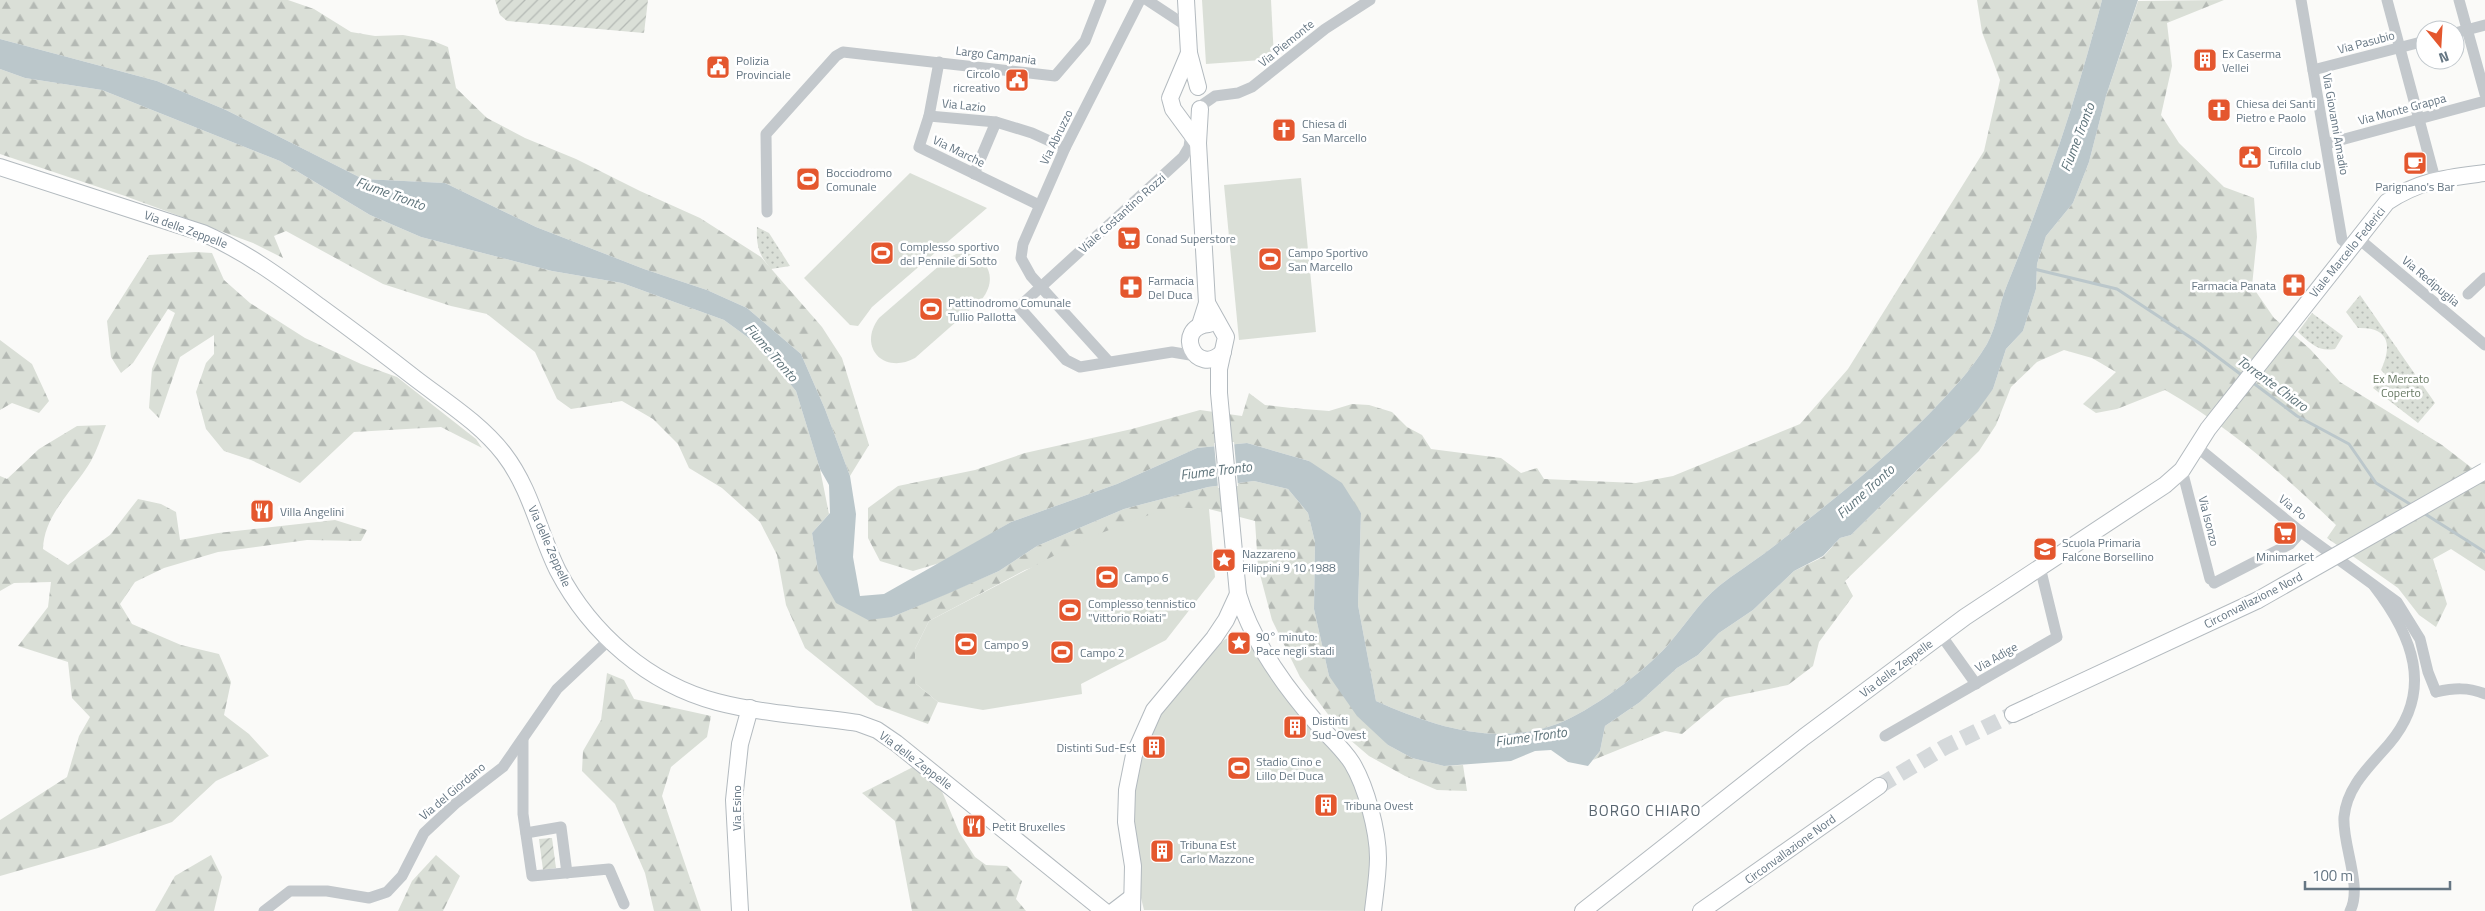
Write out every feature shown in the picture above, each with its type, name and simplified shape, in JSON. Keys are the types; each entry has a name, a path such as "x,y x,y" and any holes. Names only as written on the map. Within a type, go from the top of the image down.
{"street":[{"name":"Largo Campania","path":"768,212 766,134 833,58 843,52 1055,76 1085,41 1101,0"},
{"name":"Via Abruzzo","path":"1041,287 1031,276 1022,258 1023,244 1065,148 1140,0"},
{"path":"1147,0 1188,28"},
{"name":"Viale Costantino Rozzi","path":"1109,362 1080,367 1066,360 1019,307 1183,157 1194,138 1203,98 1189,53 1186,0"},
{"name":"Via Piemonte","path":"1203,98 1238,93 1252,87 1325,29 1370,0"},
{"name":"Via Giovanni Amadio","path":"2301,0 2342,240 2355,243"},
{"path":"2386,0 2435,179"},
{"path":"2459,0 2485,94"},
{"path":"2467,30 2485,25"},
{"name":"Via Pasubio","path":"2313,70 2415,43"},
{"name":"Viale Costantino Rozzi","path":"1173,89 1189,53"},
{"name":"Via Marche","path":"939,62 929,116 919,147 1039,205"},
{"path":"1178,113 1188,115 1203,98 1185,82 1173,89 1170,104 1194,138"},
{"name":"Via Monte Grappa","path":"2326,144 2485,101"},
{"name":"Via Lazio","path":"929,116 996,122 1032,133 1065,148"},
{"name":"Via Lazio","path":"974,174 996,122"},
{"name":"Viale Costantino Rozzi","path":"1194,138 1208,304 1226,337 1219,369 1219,393 1237,592 1245,617 1256,640 1301,705 1351,762 1361,780 1372,820 1378,856 1374,911"},
{"name":"Via delle Zeppelle","path":"0,167 111,202 233,246 261,263 483,431 505,455 522,483 558,570 588,618 608,640 647,669 682,690 717,701 750,708 858,723 878,730 896,742 1104,911"},
{"name":"Viale Marcello Federici","path":"2208,429 2388,202 2418,184 2435,179 2485,173"},
{"name":"Via Redipuglia","path":"2355,243 2485,345"},
{"path":"2468,294 2485,278"},
{"path":"1041,287 1109,362 1172,352 1212,359 1223,352"},
{"name":"Viale Costantino Rozzi","path":"1208,304 1195,332 1191,348 1219,393"},
{"path":"1172,352 1195,332 1210,324 1220,328"},
{"name":"Via delle Zeppelle","path":"1583,911 1804,737 1941,635 2165,485 2182,470 2208,429"},
{"name":"Via Po","path":"2197,447 2302,532 2396,602 2420,639 2428,672 2436,692 2485,695"},
{"name":"Via Isonzo","path":"2182,470 2212,581 2290,544 2302,532"},
{"name":"Circonvallazione Nord","path":"2013,714 2258,600 2485,471"},
{"name":"Via Adige","path":"1885,736 2057,637 2040,567"},
{"path":"2350,911 2353,905 2353,882 2344,817 2356,780 2390,742 2408,718 2416,683 2408,639 2388,604 2374,586"},
{"name":"Viale Costantino Rozzi","path":"1114,911 1131,904 1133,866 1126,822 1127,790 1134,755 1154,710 1214,638 1233,609 1237,592"},
{"name":"Viale Costantino Rozzi","path":"1214,638 1236,626 1244,628 1256,640"},
{"path":"1941,635 1976,684"},
{"name":"Via del Giordano","path":"264,911 290,890 327,891 369,898 388,892 402,876 424,833 455,804 503,767 557,689 608,640"},
{"name":"Via Esino","path":"740,911 734,800 740,744 750,708"},
{"path":"522,738 523,814 532,876 609,869 624,904"},
{"name":"Circonvallazione Nord","path":"1701,911 1879,786"},
{"path":"526,833 561,828 567,872"}],"green space":[{"path":"0,0 288,0 314,9 351,32 375,36 403,35 431,40 448,47 456,88 487,118 525,138 576,159 700,218 761,257 822,327 842,358 869,445 850,476 825,409 801,354 747,308 707,290 644,269 536,227 445,183 363,179 226,110 157,81 0,39"},
{"path":"495,0 648,0 644,33 507,21 500,15"},
{"path":"1202,0 1271,0 1274,59 1206,64"},
{"path":"1977,0 2102,0 2082,73 2059,144 2004,292 1987,344 1953,389 1890,451 1808,520 1712,592 1667,646 1631,679 1600,701 1570,718 1534,731 1511,734 1488,733 1442,725 1376,701 1358,605 1361,513 1309,461 1247,443 1197,448 1117,484 1011,522 943,562 913,571 880,561 868,538 868,508 898,486 975,470 1025,453 1132,429 1200,410 1242,416 1249,393 1265,405 1291,408 1329,411 1352,404 1369,405 1392,412 1407,427 1422,435 1431,449 1501,458 1521,473 1537,468 1544,479 1636,483 1673,476 1800,424 1848,369 1984,151 2000,80 1982,32"},
{"path":"2224,0 2167,23 2172,66 2161,115 2179,143 2224,187 2254,198 2257,237 2252,286 2274,318 2310,349 2340,382 2442,445 2485,478 2485,571 2451,549 2433,559 2447,604 2436,627 2419,615 2398,588 2327,538 2336,525 2296,487 2233,435 2165,390 2117,409 2096,413 2083,404 2116,372 2092,358 2064,350 2037,362 2011,387 1996,425 1979,451 1845,581 1853,596 1819,642 1813,666 1788,685 1725,698 1682,734 1665,731 1593,760 1600,751 1605,726 1640,702 1677,668 1698,655 1719,633 1753,610 1794,571 1823,557 1840,538 1851,535 1946,442 1993,389 2006,349 2023,331 2036,289 2037,264 2046,236 2073,203 2089,162 2106,96 2138,1"},
{"path":"0,69 25,78 102,90 280,161 370,215 421,237 552,271 622,283 724,320 757,344 796,391 820,469 829,514 812,533 818,571 892,617 999,571 1037,546 1124,509 1208,487 1254,481 1288,489 1308,513 1315,542 1314,609 1329,676 1388,745 1412,758 1444,766 1463,765 1467,791 1437,790 1405,776 1369,756 1342,733 1300,677 1272,620 1258,567 1255,521 1209,509 1025,570 929,621 915,649 915,683 938,702 928,724 876,705 805,648 786,605 777,555 760,522 722,488 689,468 678,444 653,419 622,401 571,409 557,399 535,352 487,314 451,306 383,284 286,231 274,236 283,258 253,243 125,196 0,154"},
{"name":"Complesso sportivo del Pennile di Sotto","path":"910,173 987,208 872,307 858,326 850,325 804,278"},
{"name":"Campo Sportivo San Marcello","path":"1301,178 1316,332 1239,340 1224,185"},
{"path":"757,227 769,233 790,266 771,269 759,250"},
{"path":"196,252 212,253 224,280 250,303 305,338 361,364 397,377 476,439 482,448 441,427 354,432 300,483 251,460 224,451 206,429 196,392 206,363 214,354 214,335 180,357 159,418 149,408 152,369 175,313 168,309 133,363 121,373 111,357 107,321 149,255"},
{"name":"Pattinodromo Comunale Tullio Pallotta","path":"966,253 981,260 989,271 989,285 982,299 915,358 893,363 877,355 871,339 873,329 879,318 947,259 956,254"},
{"name":"Ex Mercato Coperto","path":"2360,295 2435,403 2418,423 2373,388 2385,374 2381,370 2387,353 2387,346 2386,340 2382,335 2377,331 2358,328 2346,312"},
{"path":"2312,313 2343,336 2335,349 2319,348 2298,332"},
{"path":"0,340 32,364 49,401 39,413 12,403 0,410"},
{"path":"106,425 91,461 54,513 45,536 43,549 68,565 110,535 138,499 161,504 176,512 180,540 218,533 335,520 367,530 361,541 307,540 218,552 164,568 135,582 120,604 132,624 181,645 219,654 231,682 224,715 249,734 269,756 216,781 172,822 98,848 0,876 0,820 67,777 79,736 90,717 72,698 68,662 18,646 48,607 51,582 14,583 0,591 0,476 7,479 39,449 77,426"},
{"name":"Complesso tennistico \"Vittorio Roiati\"","path":"1170,507 1209,509 1215,577 1166,640 1081,684 1082,694 983,710 938,702 915,683 915,649 929,621 1088,538"},
{"name":"Stadio Cino e Lillo Del Duca","path":"1240,632 1246,635 1356,778 1373,851 1371,911 1144,910 1122,822 1150,708 1196,672 1224,640"},
{"path":"607,673 624,680 634,699 711,716 707,737 671,767 662,796 701,911 654,911 645,873 615,804 582,771 583,751 601,720"},
{"path":"915,766 941,789 959,832 975,857 986,865 1007,866 1022,881 1016,899 1026,911 912,911 895,821 862,793"},
{"path":"552,838 556,868 543,870 539,839"},
{"path":"211,855 222,877 214,911 155,911 175,876"},
{"path":"436,855 460,876 443,911 398,911 412,881"}],"water":[{"name":"Fiume Tronto","path":"2102,0 2138,0 2106,96 2089,162 2073,203 2046,236 2037,264 2036,289 2023,331 2006,349 1993,389 1977,411 1851,535 1840,538 1823,556 1794,571 1753,610 1719,633 1698,655 1677,668 1640,702 1605,726 1600,751 1588,766 1568,762 1551,750 1535,751 1511,761 1444,766 1412,758 1388,745 1357,716 1329,676 1314,609 1315,542 1308,513 1288,489 1254,481 1208,487 1124,509 1037,546 999,571 947,594 892,617 868,620 836,603 818,571 812,533 830,513 829,485 820,469 796,391 757,344 724,320 622,283 552,271 421,237 370,215 280,161 102,90 25,78 0,69 0,39 157,81 226,110 363,179 445,183 536,227 644,269 707,290 747,308 801,354 825,409 850,476 856,514 853,557 860,596 884,594 1011,522 1117,484 1197,448 1247,443 1309,461 1342,483 1361,513 1358,605 1376,701 1442,725 1488,733 1511,734 1534,731 1557,724 1600,701 1631,679 1667,646 1712,592 1808,520 1870,469 1929,414 1967,372 1981,354 1993,330 2004,292 2059,144 2082,73"}],"pier":[{"path":"1234,442 1238,486 1218,488 1214,443"}],"waterway":[{"name":"Torrente Chiaro","path":"2034,269 2117,289 2199,343 2243,376"},
{"name":"Torrente Chiaro","path":"2252,382 2297,416 2349,444 2376,483 2413,506"},
{"name":"Torrente Chiaro","path":"2422,512 2485,552"}],"tunnel":[{"path":"1879,786 1945,747 2013,714"}],"place":[{"name":"Ex Caserma Vellei","path":"2205,60"},
{"name":"Polizia Provinciale","path":"718,67"},
{"name":"Circolo ricreativo","path":"1017,80"},
{"name":"Chiesa dei Santi Pietro e Paolo","path":"2219,110"},
{"name":"Chiesa di San Marcello","path":"1284,130"},
{"name":"Circolo Tufilla club","path":"2250,157"},
{"name":"Parignano's Bar","path":"2415,163"},
{"name":"Bocciodromo Comunale","path":"808,179"},
{"name":"Conad Superstore","path":"1129,238"},
{"name":"Complesso sportivo del Pennile di Sotto","path":"882,253"},
{"name":"Campo Sportivo San Marcello","path":"1270,259"},
{"name":"Farmacia Panata","path":"2294,285"},
{"name":"Farmacia Del Duca","path":"1131,287"},
{"name":"Pattinodromo Comunale Tullio Pallotta","path":"931,309"},
{"name":"Villa Angelini","path":"262,511"},
{"name":"Minimarket","path":"2285,533"},
{"name":"Scuola Primaria Falcone Borsellino","path":"2045,549"},
{"name":"Nazzareno Filippini 9 10 1988","path":"1224,560"},
{"name":"Campo 6","path":"1107,577"},
{"name":"Complesso tennistico \"Vittorio Roiati\"","path":"1070,610"},
{"name":"90° minuto: Pace negli stadi","path":"1239,643"},
{"name":"Campo 9","path":"966,644"},
{"name":"Campo 2","path":"1062,652"},
{"name":"Distinti Sud-Ovest","path":"1295,727"},
{"name":"Distinti Sud-Est","path":"1154,747"},
{"name":"Stadio Cino e Lillo Del Duca","path":"1239,768"},
{"name":"Tribuna Ovest","path":"1326,805"},
{"name":"Petit Bruxelles","path":"974,826"},
{"name":"Tribuna Est Carlo Mazzone","path":"1162,851"}],"district":[{"name":"BORGO CHIARO","path":"1645,810"}]}
